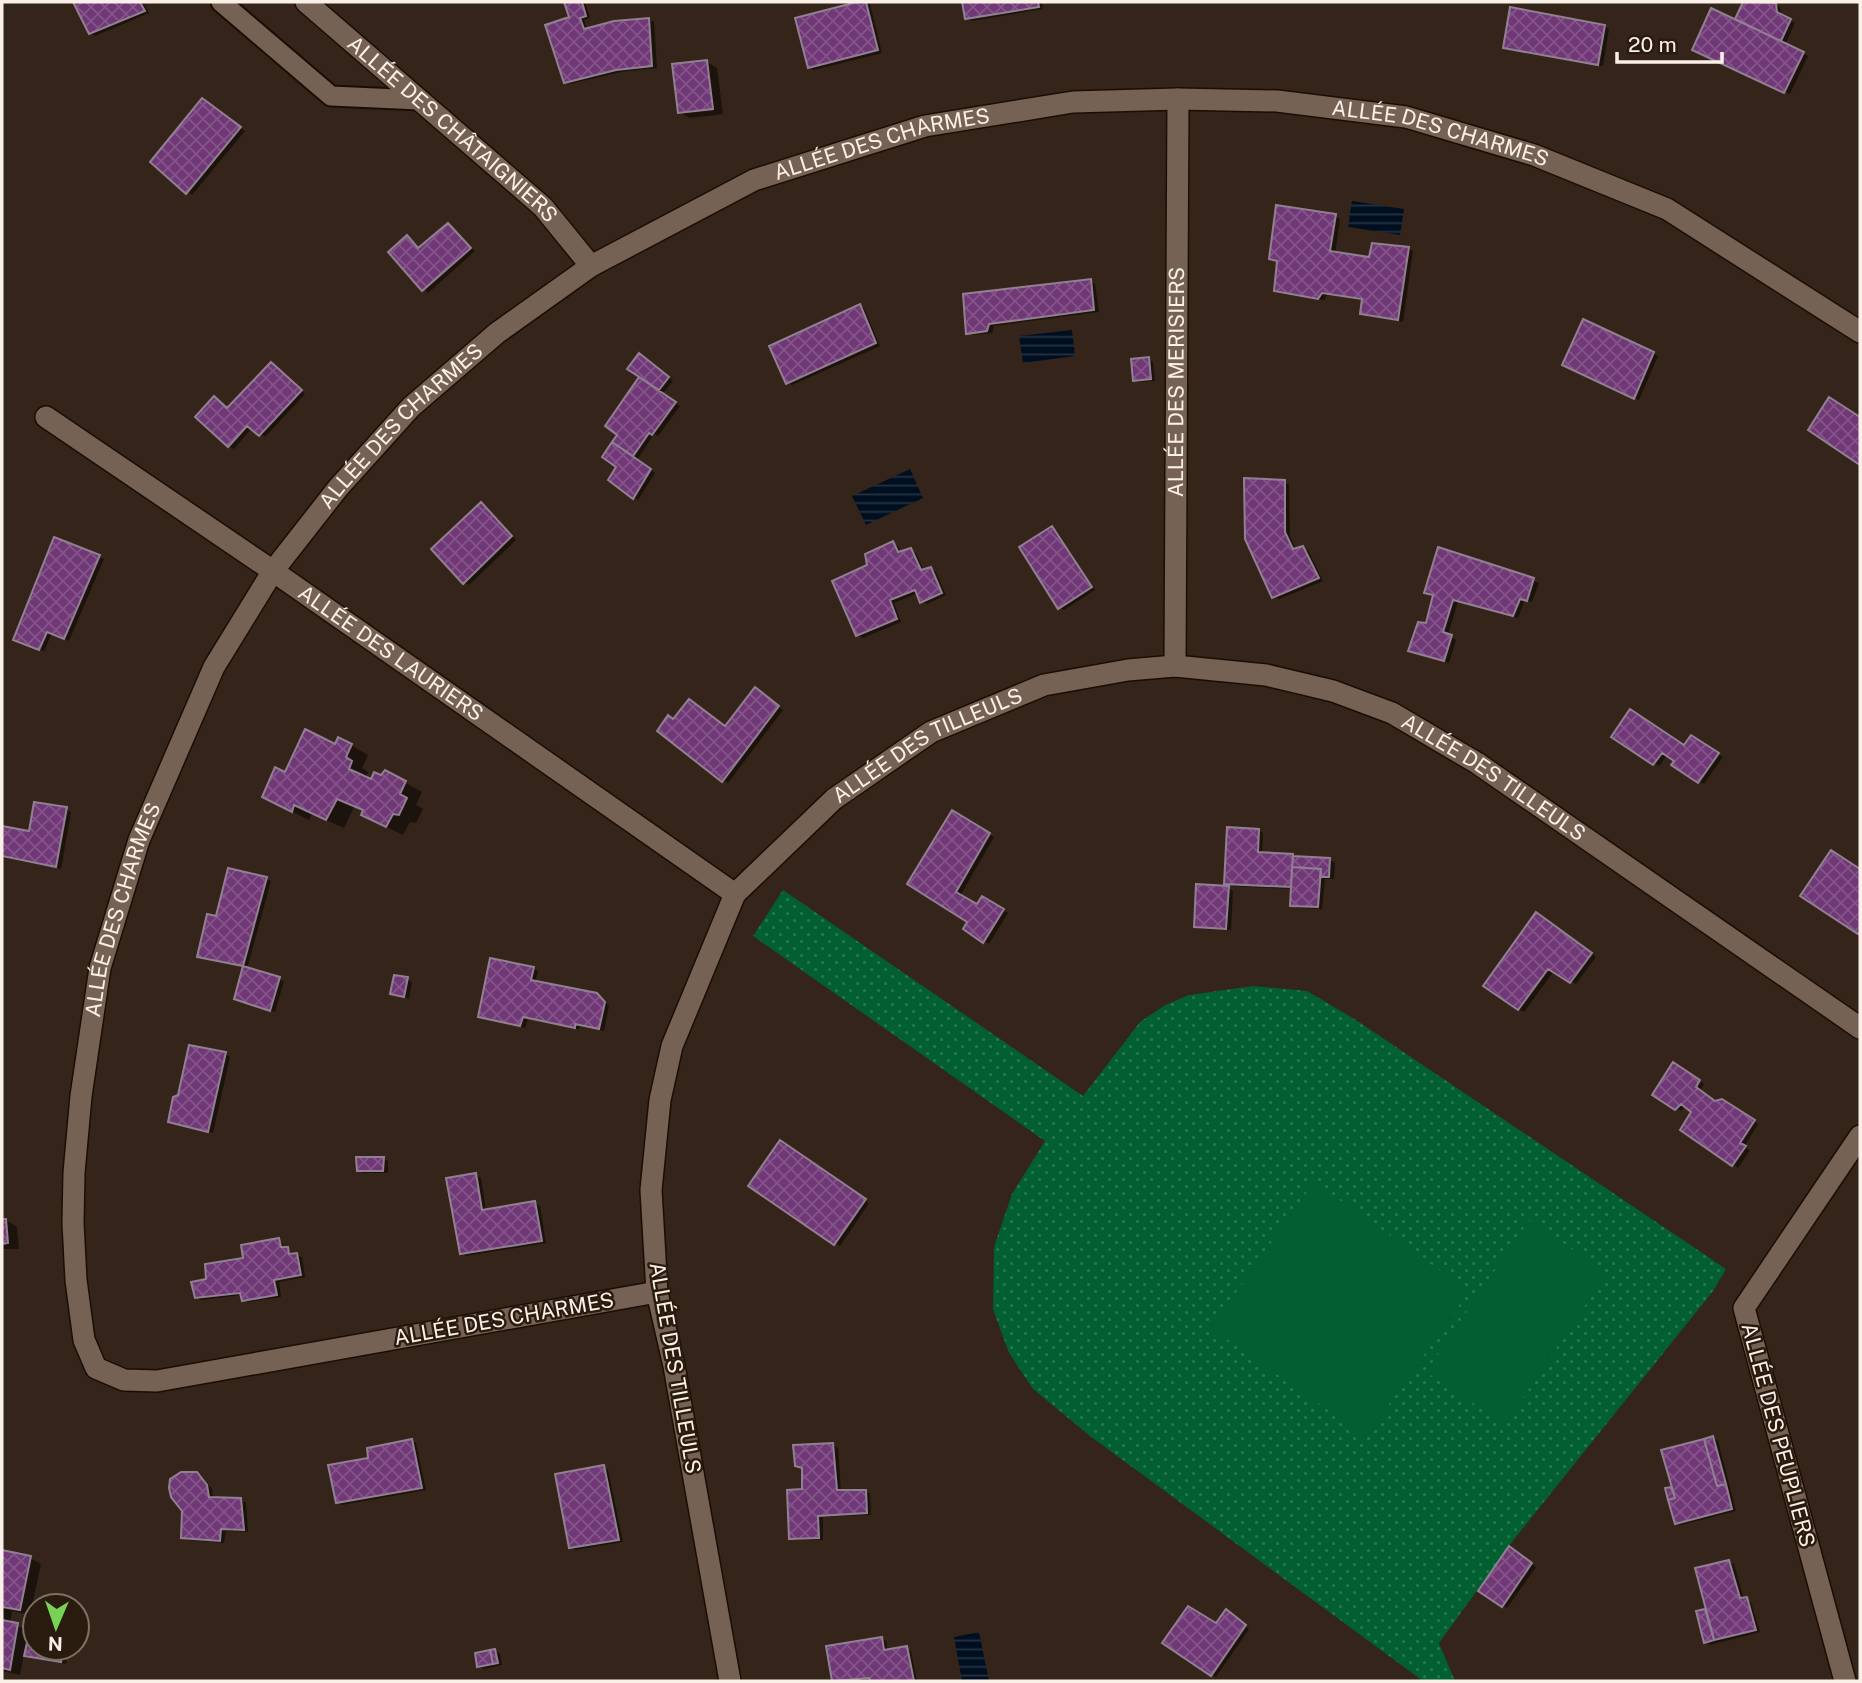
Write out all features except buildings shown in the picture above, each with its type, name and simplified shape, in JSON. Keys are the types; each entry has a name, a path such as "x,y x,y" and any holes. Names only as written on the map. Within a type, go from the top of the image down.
{"street":[{"name":"ALLÉE DES CHÂTAIGNIERS","path":"306,2 543,207 591,266"},
{"name":"ALLÉE DES CHARMES","path":"657,1292 157,1381 124,1380 96,1368 83,1340 76,1280 74,1198 81,1096 100,968 139,840 214,667 273,571 338,488 411,407 497,333 591,266 754,180 925,126 1073,102 1178,99 1277,100 1406,117 1534,155 1667,209 1860,332"},
{"name":"ALLÉE DES MERISIERS","path":"1175,666 1178,99"},
{"name":"ALLÉE DES LAURIERS","path":"46,418 273,571 735,894"},
{"name":"ALLÉE DES TILLEULS","path":"730,1681 674,1366 657,1292 651,1190 660,1100 672,1046 735,894 835,799 931,732 1044,685 1128,670 1175,666 1266,675 1333,691 1392,713 1477,763 1860,1028"},
{"name":"ALLÉE DES PEUPLIERS","path":"1845,1681 1744,1308 1860,1136"}],"lane":[{"path":"221,2 331,96 420,100"}],"green space":[{"path":"783,890 1083,1096 1140,1022 1165,1005 1189,995 1253,986 1307,991 1356,1020 1726,1269 1713,1291 1515,1538 1439,1643 1455,1681 1423,1681 1090,1436 1033,1389 1009,1353 993,1309 994,1247 1012,1194 1045,1141 753,936"},
{"path":"1314,1182 1469,1291 1366,1437 1211,1328"},
{"path":"1529,1220 1607,1273 1505,1424 1426,1372"}],"water":[{"path":"1352,201 1404,209 1400,235 1348,227"},
{"path":"1072,330 1075,356 1023,363 1019,336"},
{"path":"910,469 923,498 866,525 852,496"},
{"path":"979,1632 989,1681 962,1681 954,1637"}]}
